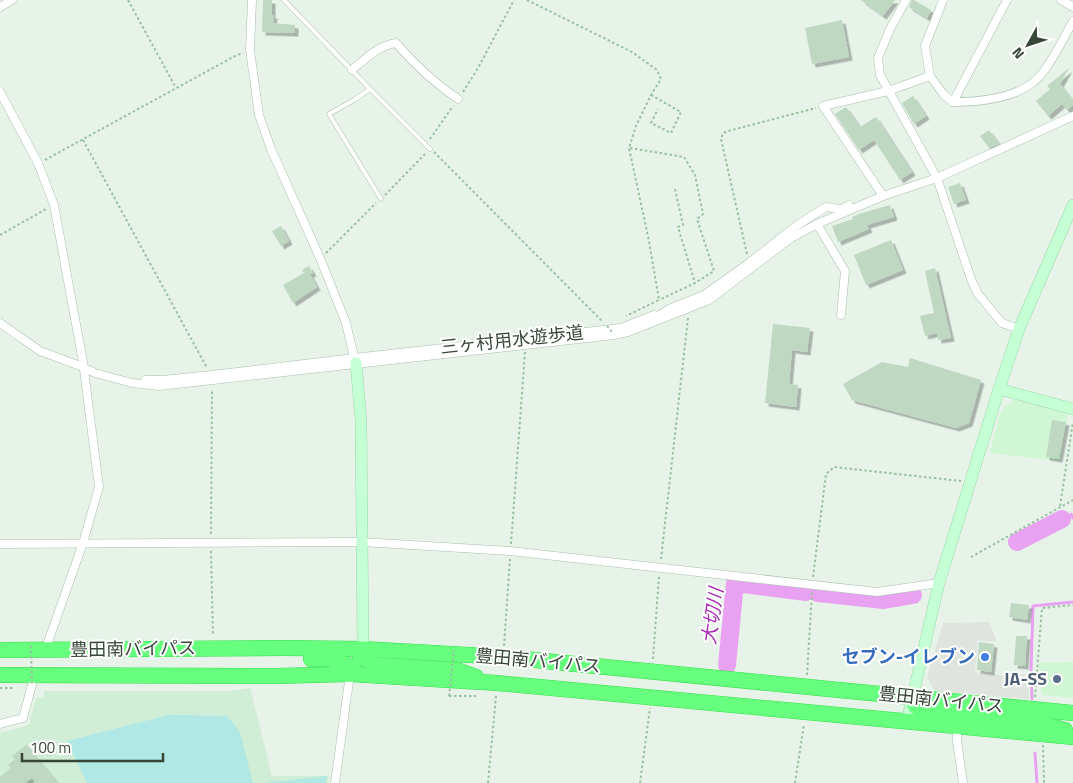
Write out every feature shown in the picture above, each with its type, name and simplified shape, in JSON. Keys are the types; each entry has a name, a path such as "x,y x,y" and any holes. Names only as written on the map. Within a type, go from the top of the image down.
{"highway":[{"name":"豊田南バイパス","path":"0,650 208,642 378,665 457,670 497,683 805,713 1073,735"},
{"name":"豊田南バイパス","path":"0,676 277,676 356,662 504,657 1073,713"},
{"path":"912,698 916,706 924,710 1031,721 1053,726 1073,735"}],"street":[{"path":"0,7 12,0"},
{"path":"252,0 250,50 259,115 271,150 320,258 346,323 355,360 360,421 362,542 356,662 335,783"},
{"path":"906,0 890,29 878,58 880,75 937,178 970,279 978,294 1002,322 1019,329"},
{"path":"943,0 924,46 930,76 944,95 953,102 968,102 1009,95 1032,83 1044,72 1073,21"},
{"path":"953,102 1007,0"},
{"path":"1061,0 1073,7"},
{"path":"352,70 375,51 386,45 396,43 413,63 437,85 458,99"},
{"path":"882,194 823,106 888,91 930,76"},
{"path":"0,92 38,164 54,205 83,364 99,488 83,543 47,645"},
{"path":"0,317 42,348 83,364 94,373 132,383 159,386 355,360 614,335 628,332 710,300 791,238 817,224 882,194 937,178 1073,116"},
{"name":"三ヶ村用水遊歩道","path":"355,360 621,328 654,315 658,316 668,309 704,295 796,226 826,207 841,209 882,194"},
{"path":"907,721 939,583 999,389 1019,329 1073,205"},
{"path":"817,224 845,271 841,315"},
{"path":"0,323 40,351 83,364"},
{"path":"999,389 1073,409"},
{"path":"0,544 362,542 510,551 877,592 939,583"},
{"path":"0,724 23,718 32,685"},
{"path":"958,726 957,741 963,783"}],"lane":[{"path":"284,0 430,148"},
{"path":"370,89 329,114 381,199"}],"path":[{"path":"128,0 176,88"},
{"path":"426,144 478,68 514,0"},
{"path":"527,0 632,52 656,70 662,79 651,95 636,126 629,148 650,241 659,300"},
{"path":"38,164 234,56 250,50"},
{"path":"651,95 681,112 671,133 651,123 658,109"},
{"path":"749,263 721,139 723,134 728,131 823,106"},
{"path":"83,140 212,378 208,642"},
{"path":"430,148 613,333"},
{"path":"624,317 695,283 714,271 697,219 703,214 695,175 684,157 629,148"},
{"path":"675,189 684,226 678,227 695,283"},
{"path":"0,235 54,205"},
{"path":"652,671 660,569 689,308"},
{"path":"504,657 526,344"},
{"path":"1060,507 1073,422"},
{"path":"807,686 812,585 826,474 834,467 971,482"},
{"path":"971,557 1073,500"},
{"path":"1035,709 1042,608 1073,605"},
{"path":"31,646 32,685"},
{"path":"454,650 448,696 476,696"},
{"path":"488,783 497,683"},
{"path":"640,783 651,698"},
{"path":"795,783 805,713"},
{"path":"1043,734 1044,783"}],"shaded area":[{"path":"1015,400 1068,413 1060,461 990,453 1000,414 1004,407"},
{"path":"989,622 996,639 995,642 978,640 975,673 1013,676 1027,674 1029,699 935,691 927,677 943,623"},
{"name":"JA-SS","path":"1073,662 1073,698 1042,695 1038,663"},
{"path":"250,688 272,776 329,776 328,783 0,783 0,733 29,725 36,698 43,698 44,691 230,691"},
{"path":"169,715 227,716 240,732 253,783 87,783 67,741"},
{"path":"327,776 326,783 265,783"}],"building":[{"path":"263,0 272,0 273,23 295,25 295,33 262,32"},
{"path":"861,0 895,0 883,16"},
{"path":"912,0 931,10 927,18 909,7"},
{"path":"842,20 849,57 812,64 805,28"},
{"path":"1069,68 1060,84 1073,100 1073,105 1067,110 1062,104 1048,116 1036,101 1050,89 1047,86"},
{"path":"913,96 926,116 914,124 902,103"},
{"path":"846,107 860,127 876,117 912,172 900,180 874,140 859,150 835,114"},
{"path":"989,130 999,144 989,148 980,136"},
{"path":"960,183 966,200 954,204 948,187"},
{"path":"890,205 894,217 867,225 869,229 838,242 832,226 853,219 852,217 862,213"},
{"path":"281,226 289,241 281,246 272,231"},
{"path":"891,240 903,270 866,285 854,255"},
{"path":"309,266 313,273 310,274 317,287 293,303 283,285 304,273 302,270"},
{"path":"935,268 951,338 938,340 937,333 925,336 920,316 934,313 925,271"},
{"path":"773,324 810,328 807,352 792,350 789,384 798,385 796,407 765,403"},
{"path":"910,358 981,380 969,423 956,428 852,400 843,384 882,362 908,367"},
{"path":"1052,420 1066,422 1059,459 1046,457"},
{"path":"1011,603 1029,605 1027,620 1009,617"},
{"path":"1016,636 1027,636 1025,666 1014,665"},
{"name":"セブン-イレブン","path":"979,642 994,644 991,672 977,670"},
{"path":"26,745 58,783 36,783 32,778 25,783 0,783 0,777 11,768 8,765 15,759 12,756"}],"waterway":[{"name":"大切川","path":"1071,514 1073,518"},
{"name":"大切川","path":"1017,542 1062,519"},
{"name":"大切川","path":"727,665 735,583 806,592"},
{"name":"大切川","path":"818,593 884,600 913,595"},
{"path":"1032,699 1033,606 1073,602"},
{"path":"1035,753 1037,783"}],"place":[{"name":"セブン-イレブン","path":"985,657"},
{"name":"JA-SS","path":"1057,679"}]}
